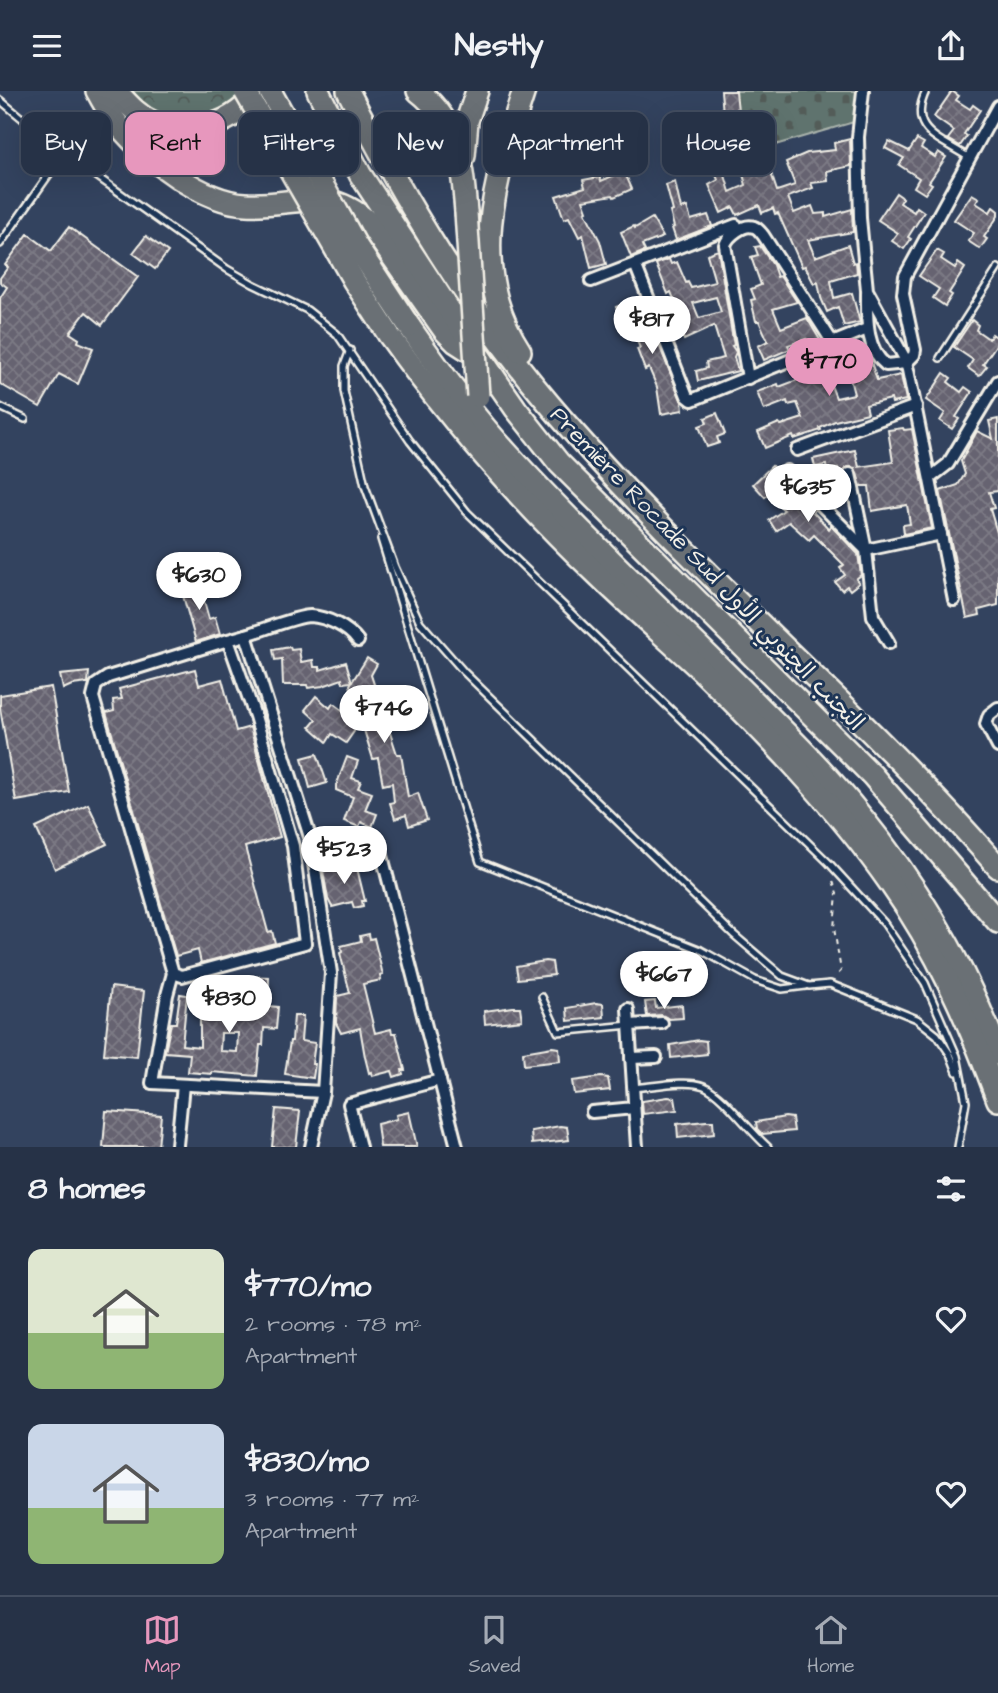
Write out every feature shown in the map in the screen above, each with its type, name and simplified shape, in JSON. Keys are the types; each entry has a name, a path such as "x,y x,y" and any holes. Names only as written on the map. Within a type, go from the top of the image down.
{"highway":[{"path":"97,91 119,127 171,173 196,188 222,200 242,204 261,205 317,198 331,200 359,213 444,330 456,342 480,357"},
{"path":"116,91 135,112 153,123 169,128 194,129 222,122 239,111 258,91"},
{"path":"244,91 354,281 444,377 508,454 838,789 904,874 945,940 985,1020 998,1054"},
{"path":"270,91 444,408 525,502 599,577 733,703 795,768 868,854 910,912 942,968 998,1100"},
{"name":"Première Rocade Sud التجنب الجنوبي الأول","path":"318,91 360,174 480,357 516,409 559,463 872,775 998,922"},
{"name":"Première Rocade Sud التجنب الجنوبي الأول","path":"348,91 423,229 473,306 550,405 689,557 826,686 998,867"},
{"path":"418,91 436,112"},
{"path":"469,115 477,91"},
{"path":"524,91 491,204 491,265 507,326 550,405"},
{"path":"463,175 478,396 508,454"},
{"path":"963,974 998,1021"}],"street":[{"path":"863,91 858,137 867,329 882,363 886,365 906,363 914,355 903,294 905,276 998,106"},
{"path":"591,281 736,225"},
{"path":"748,378 725,245 731,235 748,226 764,235 833,343"},
{"path":"635,264 687,396 692,400 867,329"},
{"path":"867,290 906,363 954,600"},
{"path":"930,478 948,464 998,381"},
{"path":"797,450 916,406"},
{"path":"787,471 866,550"},
{"path":"850,474 866,550 873,616 888,643"},
{"path":"866,550 941,534"},
{"path":"323,1092 152,1083 173,974 93,697 96,685 108,677 309,616 337,623 352,633 358,641"},
{"path":"246,635 310,837 331,972 323,1092 311,1147"},
{"path":"173,974 183,976 305,943 293,846 255,716 228,641"},
{"path":"998,709 989,715 986,724 998,747"},
{"path":"333,849 376,841 381,852 457,1147"},
{"path":"628,1009 638,1147"},
{"path":"629,1025 662,1023"},
{"path":"631,1058 656,1057"},
{"path":"360,1147 349,1104 440,1080"},
{"path":"177,1145 183,1085"},
{"path":"592,1112 634,1108"}],"lane":[{"path":"926,91 919,106 924,128 968,157"},
{"path":"0,100 21,117"},
{"path":"0,244 49,175"},
{"path":"95,175 227,269 307,310 337,334 410,441 467,512 829,863 884,923 925,983 957,1056 966,1102 958,1147"},
{"path":"940,358 998,268"},
{"path":"349,350 344,366 344,391 365,486 480,862 701,950 755,980 782,989 830,984 917,1019 937,1035 950,1054 962,1083"},
{"path":"0,407 25,419"},
{"path":"365,486 395,566 420,622 464,672 733,934 782,976 809,986"},
{"path":"542,997 558,1032 629,1025"},
{"path":"632,1088 691,1084 704,1086 719,1097 768,1147"}],"path":[{"path":"829,863 837,893 834,928 841,971 830,984"}],"green space":[{"path":"131,91 252,91 224,112 156,112"},
{"path":"730,91 857,91 854,122 775,145 775,112 729,112"}],"building":[{"path":"721,91 736,91 738,111 723,112"},
{"path":"952,91 959,96 956,100 970,109 973,105 980,110 964,134 967,136 960,146 948,139 954,131 934,117"},
{"path":"850,139 851,166 827,171 828,181 811,183 813,188 788,197 794,213 812,206 815,214 825,213 825,217 852,209 853,232 808,240 815,257 848,245 853,263 856,262 857,273 831,281 834,298 852,293 860,322 844,326 838,307 827,312 818,282 814,284 805,266 802,267 778,213 775,214 773,208 762,213 759,205 737,215 733,207 721,213 709,185 718,180 716,175 725,175 730,192 746,185 743,175 772,175 777,191 795,185 786,162 807,153 835,150 834,143"},
{"path":"917,139 924,143 921,148 935,157 938,152 946,157 929,182 932,184 925,194 914,187 919,178 899,165 904,158 885,148 889,141 909,151"},
{"path":"615,175 626,175 632,189 614,197 583,200 587,211 585,212 600,241 606,264 591,268 583,235 579,237 569,217 564,219 556,196 585,187 583,180 600,177 601,181"},
{"path":"675,182 681,209 687,207 691,220 708,215 712,226 676,240 670,212 673,211 666,185"},
{"path":"896,193 903,198 900,203 914,212 917,207 924,212 908,237 911,239 904,249 892,241 898,233 878,220"},
{"path":"972,194 979,198 976,203 990,212 993,207 998,211 998,216 984,237 987,239 980,249 968,241 974,233 954,220"},
{"path":"652,218 663,237 642,245 645,251 631,257 621,232 634,226 635,228"},
{"path":"69,227 138,277 102,325 86,312 70,333 79,339 78,342 93,348 78,384 59,374 40,407 0,384 0,298 7,287 0,282 0,278 8,267 5,265 28,234 51,251"},
{"path":"146,236 168,252 155,269 133,253"},
{"path":"760,246 773,265 777,277 780,276 797,302 773,309 781,328 807,318 820,340 808,345 806,339 788,345 790,349 764,360 758,346 768,341 759,321 756,321 751,300 755,299 751,289 761,285 751,257 758,255 755,247"},
{"path":"718,250 738,371 698,381 696,371 707,368 706,362 724,358 714,326 684,340 677,323 683,320 671,292 668,294 656,264 669,259 671,264 677,262 691,288 715,282 707,254","holes":["716,297 721,312 699,318 693,303"]},
{"path":"937,250 944,254 941,259 955,268 958,263 965,268 949,293 952,295 945,306 933,298 939,289 919,276"},
{"path":"641,300 683,410 661,414 657,387 649,368 645,370 637,349 640,348 627,317 621,319 616,307"},
{"path":"972,320 978,325 976,330 989,339 992,334 998,338 983,364 987,366 979,376 968,368 973,360 954,347"},
{"path":"869,356 877,380 901,375 906,400 892,403 891,399 866,405 868,413 835,421 820,428 821,430 794,439 793,436 765,448 758,432 779,423 781,425 803,418 797,403 788,405 787,401 764,410 757,392 816,373 815,371 849,357 851,361","holes":["848,372 854,394 836,398 829,380"]},
{"path":"944,373 951,378 948,382 961,392 965,387 972,392 956,417 959,419 952,429 940,421 945,413 926,400"},
{"path":"717,413 725,434 717,437 719,443 707,447 699,426 707,423 705,418"},
{"path":"998,419 998,491 989,492 994,508 990,509 998,536 998,605 979,610 980,615 967,618 940,491 958,485 965,474 961,461 977,431 993,439 989,421"},
{"path":"912,429 932,528 904,534 903,525 910,524 907,505 872,511 869,486 861,486 855,468 848,467 843,471 843,489 838,468 827,471 826,465 815,467 813,459 855,450 859,467 893,462 888,430"},
{"path":"772,466 815,510 813,512 829,529 831,526 858,554 861,575 856,579 859,583 850,590 847,586 842,590 835,582 845,575 840,568 844,565 814,535 809,540 789,522 776,531 769,520 784,510 767,495 765,497 753,484"},
{"path":"198,580 209,619 215,617 220,634 196,642 180,585"},
{"path":"290,647 291,650 299,649 301,662 313,660 314,667 320,667 320,670 346,662 352,682 343,683 342,679 308,688 307,685 283,685 282,659 275,660 273,650"},
{"path":"367,658 377,664 371,675 397,754 401,754 408,797 418,793 427,820 409,826 406,815 395,819 390,803 394,802 392,783 383,785 378,758 373,759 350,685"},
{"path":"195,669 199,685 222,679 236,731 250,727 280,837 245,847 268,932 272,931 275,943 201,963 198,950 176,956 106,713 114,711 113,700 122,699 119,689"},
{"path":"89,672 88,683 63,689 60,675"},
{"path":"51,687 69,792 16,801 0,695"},
{"path":"316,696 330,708 333,703 360,723 346,743 332,734 327,742 310,727 316,720 305,710"},
{"path":"317,754 327,783 310,788 302,758"},
{"path":"347,757 358,761 352,778 361,781 358,788 372,793 365,810 377,814 372,827 361,822 359,827 344,821 353,797 336,790 336,786"},
{"path":"88,804 107,844 55,869 36,828"},
{"path":"351,860 352,864 356,864 365,901 362,901 363,906 354,908 352,902 332,907 323,871 343,867 342,862"},
{"path":"369,934 370,939 374,938 383,975 380,976 381,980 363,984 375,1033 391,1029 392,1033 396,1033 405,1070 402,1070 403,1074 394,1077 392,1071 372,1076 365,1057 360,1028 341,1033 336,1023 337,996 350,993 340,953 341,946 361,941 360,936"},
{"path":"552,962 554,975 518,979 516,966"},
{"path":"242,976 269,977 268,1006 278,1007 276,1029 264,1028 257,1076 188,1072 190,1054 165,1052 171,1023 176,1023 180,994 187,995 182,1045 200,1047 200,1020 244,1019 249,993 241,993","holes":["221,1033 238,1033 237,1052 220,1051"]},
{"path":"111,987 144,991 137,1057 104,1054"},
{"path":"655,1001 656,1008 682,1005 683,1018 647,1016 645,1002"},
{"path":"603,1004 604,1017 568,1021 567,1008"},
{"path":"520,1007 522,1020 485,1024 484,1011"},
{"path":"294,1016 303,1016 301,1041 315,1043 313,1078 285,1074"},
{"path":"706,1041 707,1054 671,1058 670,1045"},
{"path":"559,1048 560,1061 524,1065 523,1052"},
{"path":"608,1078 610,1090 574,1094 572,1081"},
{"path":"675,1098 677,1110 643,1114 642,1101"},
{"path":"276,1109 300,1111 296,1147 272,1147"},
{"path":"106,1111 161,1115 158,1147 103,1147"},
{"path":"409,1112 417,1147 380,1147 377,1124 397,1119 396,1115"},
{"path":"792,1118 794,1131 762,1134 757,1129 756,1122"},
{"path":"713,1121 714,1134 678,1138 677,1124"},
{"path":"567,1127 569,1140 532,1144 531,1131"}]}
